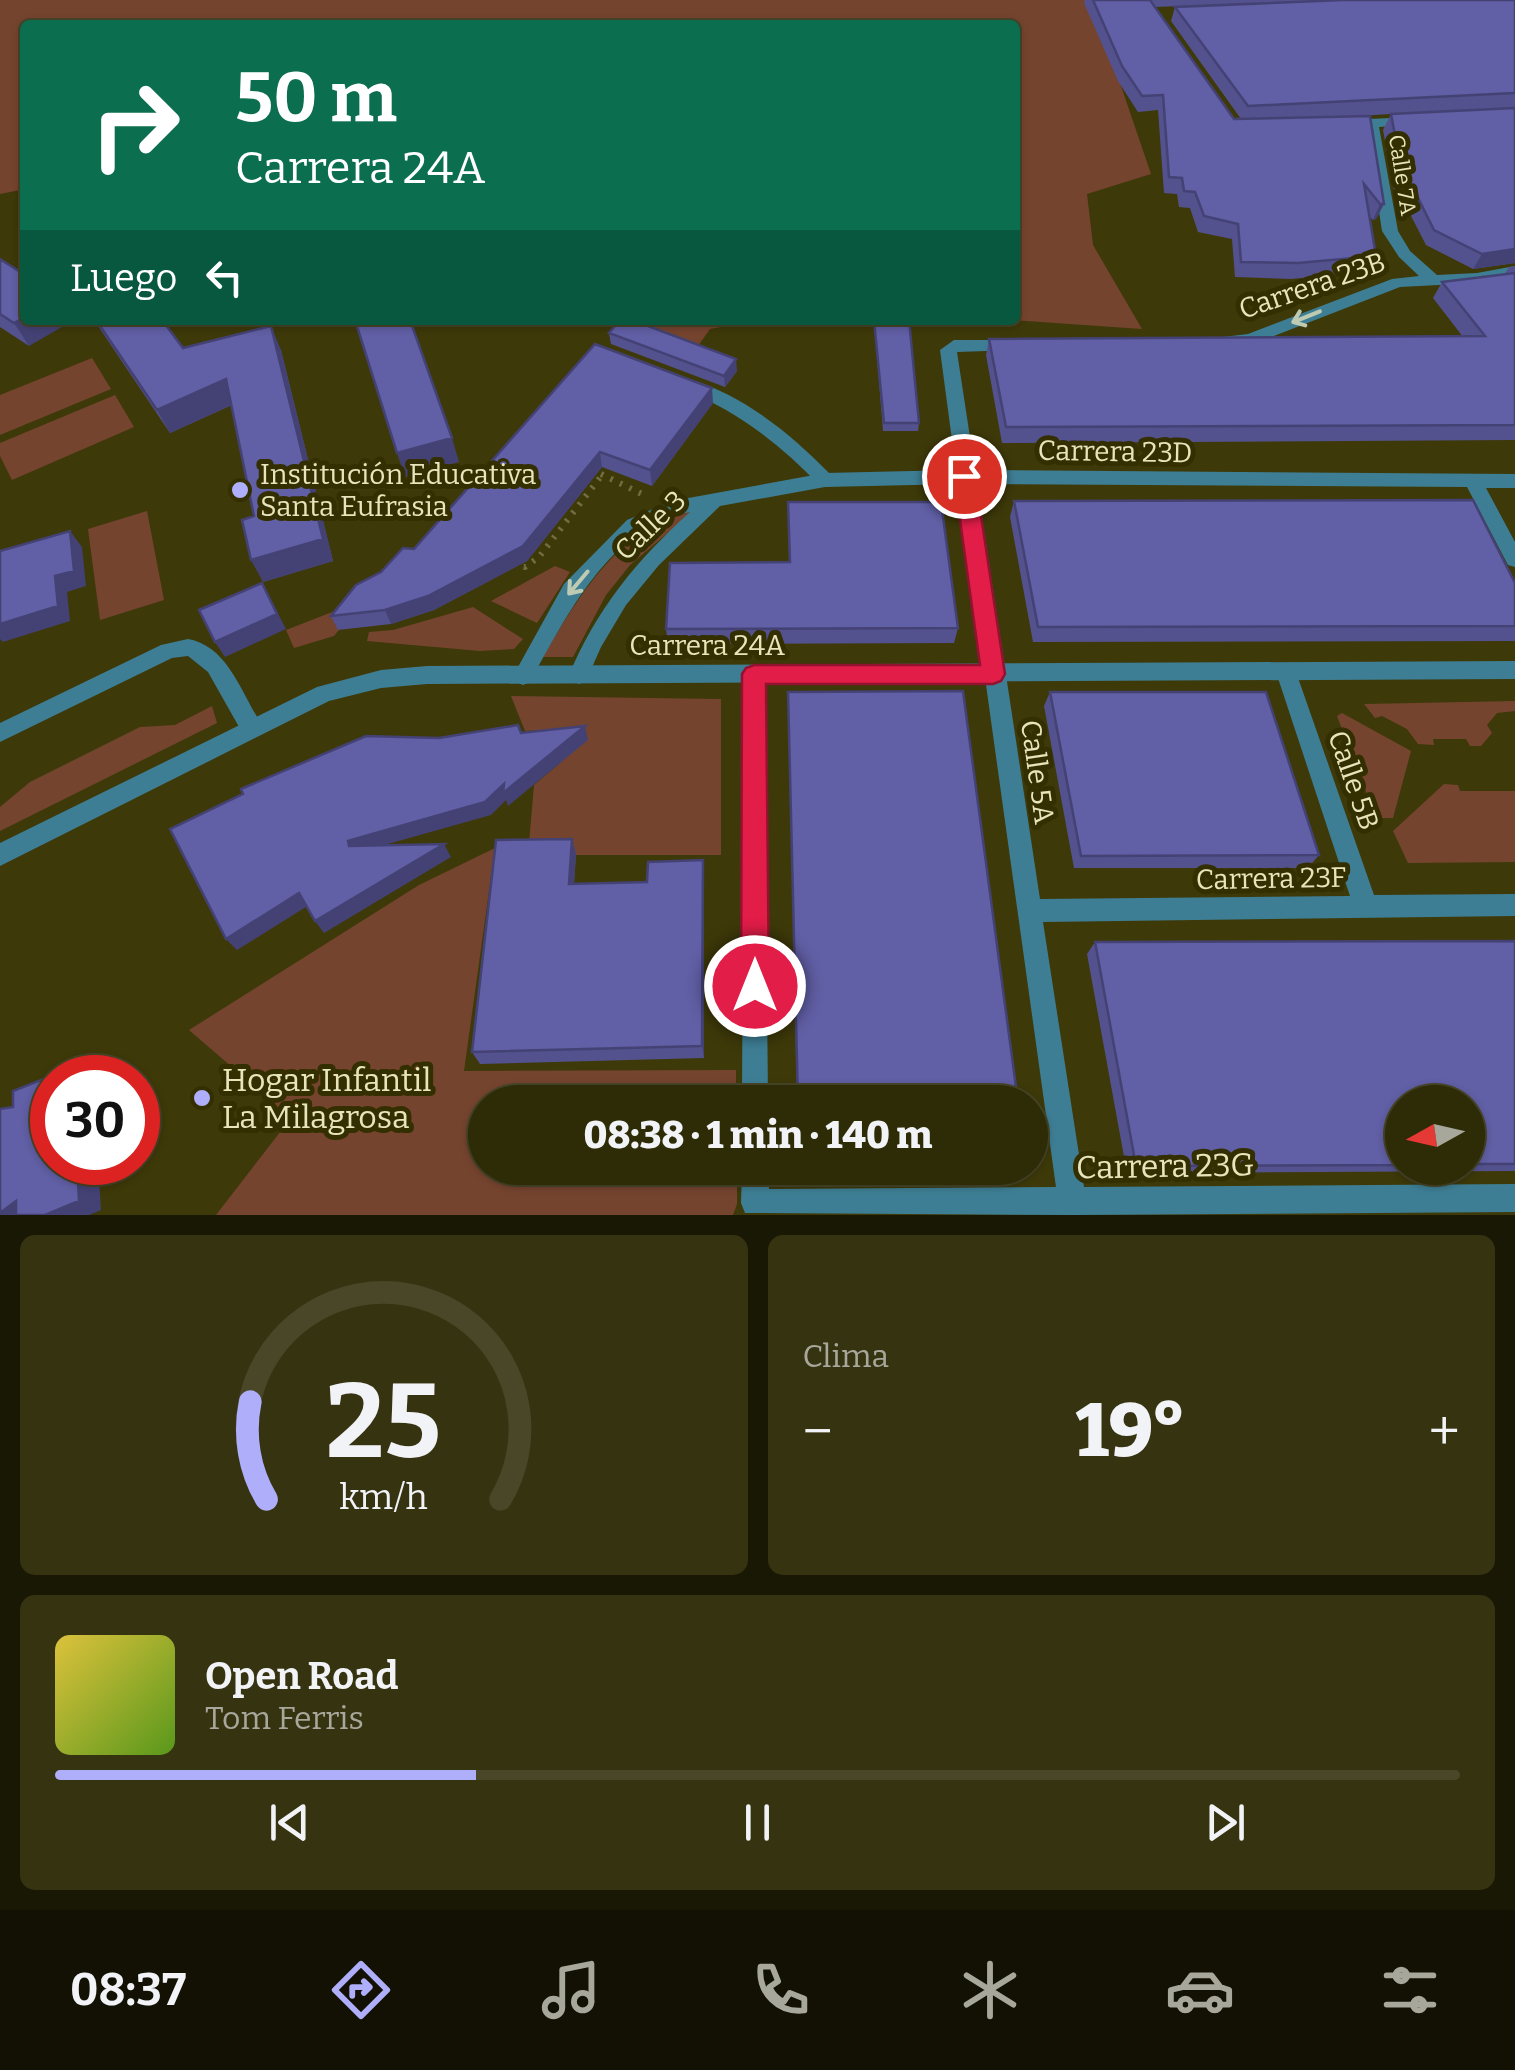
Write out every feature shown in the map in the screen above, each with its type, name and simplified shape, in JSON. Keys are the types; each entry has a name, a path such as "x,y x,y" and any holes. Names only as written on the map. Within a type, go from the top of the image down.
{"street":[{"path":"1334,125 1426,120"},
{"name":"Calle 7A","path":"1372,123 1390,231 1404,254 1432,279"},
{"name":"Carrera 23B","path":"1204,343 1250,339 1398,282 1478,278 1515,271"},
{"name":"Calle 5A","path":"1033,344 954,345 948,350 1072,1202"},
{"path":"674,379 726,398 788,440 825,480"},
{"name":"Carrera 23D","path":"716,500 825,480 964,476 1515,482"},
{"path":"1474,483 1515,560"},
{"name":"Calle 3","path":"523,676 570,590 634,525 672,508 716,500"},
{"name":"Calle 3","path":"578,675 591,641 615,599 716,500"},
{"path":"0,733 168,651 186,646 199,650 209,661 250,727"},
{"name":"Carrera 24A","path":"0,855 250,727 324,693 382,679 427,675 1515,670"},
{"name":"Calle 5B","path":"1286,672 1366,907"},
{"path":"754,674 755,1085"},
{"name":"Carrera 23F","path":"1028,911 1515,905"},
{"name":"Carrera 23G","path":"755,1185 755,1203 1515,1198"}],"path":[{"path":"587,469 672,508"},
{"path":"510,561 525,567 538,556 602,475"}],"shaded area":[{"path":"0,0 1105,0 1120,83 1151,174 1087,194 1093,245 1142,329 1020,320 1020,20 20,20 20,190 0,194"},
{"path":"626,325 732,325 710,329 693,353"},
{"path":"92,358 111,389 0,435 0,395"},
{"path":"115,395 134,427 12,480 0,456 0,443"},
{"path":"696,509 630,565 606,595 573,657 543,657 588,587 624,546 669,517"},
{"path":"147,511 164,600 100,620 88,529"},
{"path":"555,566 570,572 537,623 491,601"},
{"path":"363,600 334,636 294,648 286,630"},
{"path":"473,607 523,639 514,649 480,651 367,641 369,632 393,630"},
{"path":"511,696 721,699 721,855 528,855 534,785 560,763 565,729 525,731"},
{"path":"1515,701 1515,711 1497,713 1487,725 1492,733 1481,746 1470,746 1466,739 1433,739 1434,745 1418,744 1407,729 1382,716 1375,718 1364,704"},
{"path":"212,706 217,723 0,831 0,807 30,782 140,727 175,725"},
{"path":"1342,713 1411,751 1393,818 1376,818 1337,716"},
{"path":"1444,784 1458,785 1460,791 1515,791 1515,862 1408,863 1393,831"},
{"path":"495,848 464,1071 736,1070 736,1085 468,1085 468,1185 737,1185 733,1215 216,1215 291,1118 189,1030 419,885"}],"building":[{"path":"1093,0 1150,0 1234,119 1370,116 1384,204 1364,184 1376,256 1298,263 1241,262 1238,224 1204,216 1195,192 1184,191 1182,178 1169,177 1163,95 1142,96 1122,66"},
{"path":"1343,0 1515,0 1515,93 1248,106 1175,7"},
{"path":"1515,108 1515,249 1482,254 1434,230 1418,198 1407,200 1391,114"},
{"path":"0,259 20,272 20,320 14,323 0,314"},
{"path":"1515,273 1515,425 1006,427 989,339 1485,336 1442,282"},
{"path":"99,325 166,325 183,348 271,326 323,539 251,560 242,520 254,516 226,379 157,410"},
{"path":"357,325 412,325 452,438 397,453"},
{"path":"616,325 645,325 736,359 724,376 609,333"},
{"path":"874,325 909,325 919,423 884,423"},
{"path":"595,344 712,388 650,470 600,452 523,546 428,596 385,610 331,616 356,585 381,572 403,548 414,549"},
{"path":"1473,500 1515,583 1515,626 1038,627 1014,501"},
{"path":"788,502 941,502 958,628 666,629 670,563 790,562"},
{"path":"70,531 74,571 55,576 58,606 0,624 0,551"},
{"path":"262,583 277,614 215,642 199,610"},
{"path":"963,691 1016,1085 798,1085 788,692"},
{"path":"1050,692 1266,692 1319,855 1081,856"},
{"path":"518,725 521,733 585,726 503,793 504,784 485,802 348,841 349,846 444,844 315,921 299,893 226,939 170,829 243,794 241,789 366,736 439,738"},
{"path":"572,839 569,884 647,882 648,862 703,860 702,1046 472,1052 496,840"},
{"path":"1515,941 1515,1164 1485,1164 1485,1085 1385,1085 1385,1165 1136,1166 1095,942"},
{"path":"30,1084 30,1185 78,1185 79,1201 45,1215 16,1215 16,1201 0,1213 0,1109 13,1107 13,1091"}],"place":[{"name":"Institución Educativa Santa Eufrasia","path":"240,490"},
{"name":"Hogar Infantil La Milagrosa","path":"202,1098"}],"route":[{"path":"755,986 754,674 993,674 964,476"}]}
